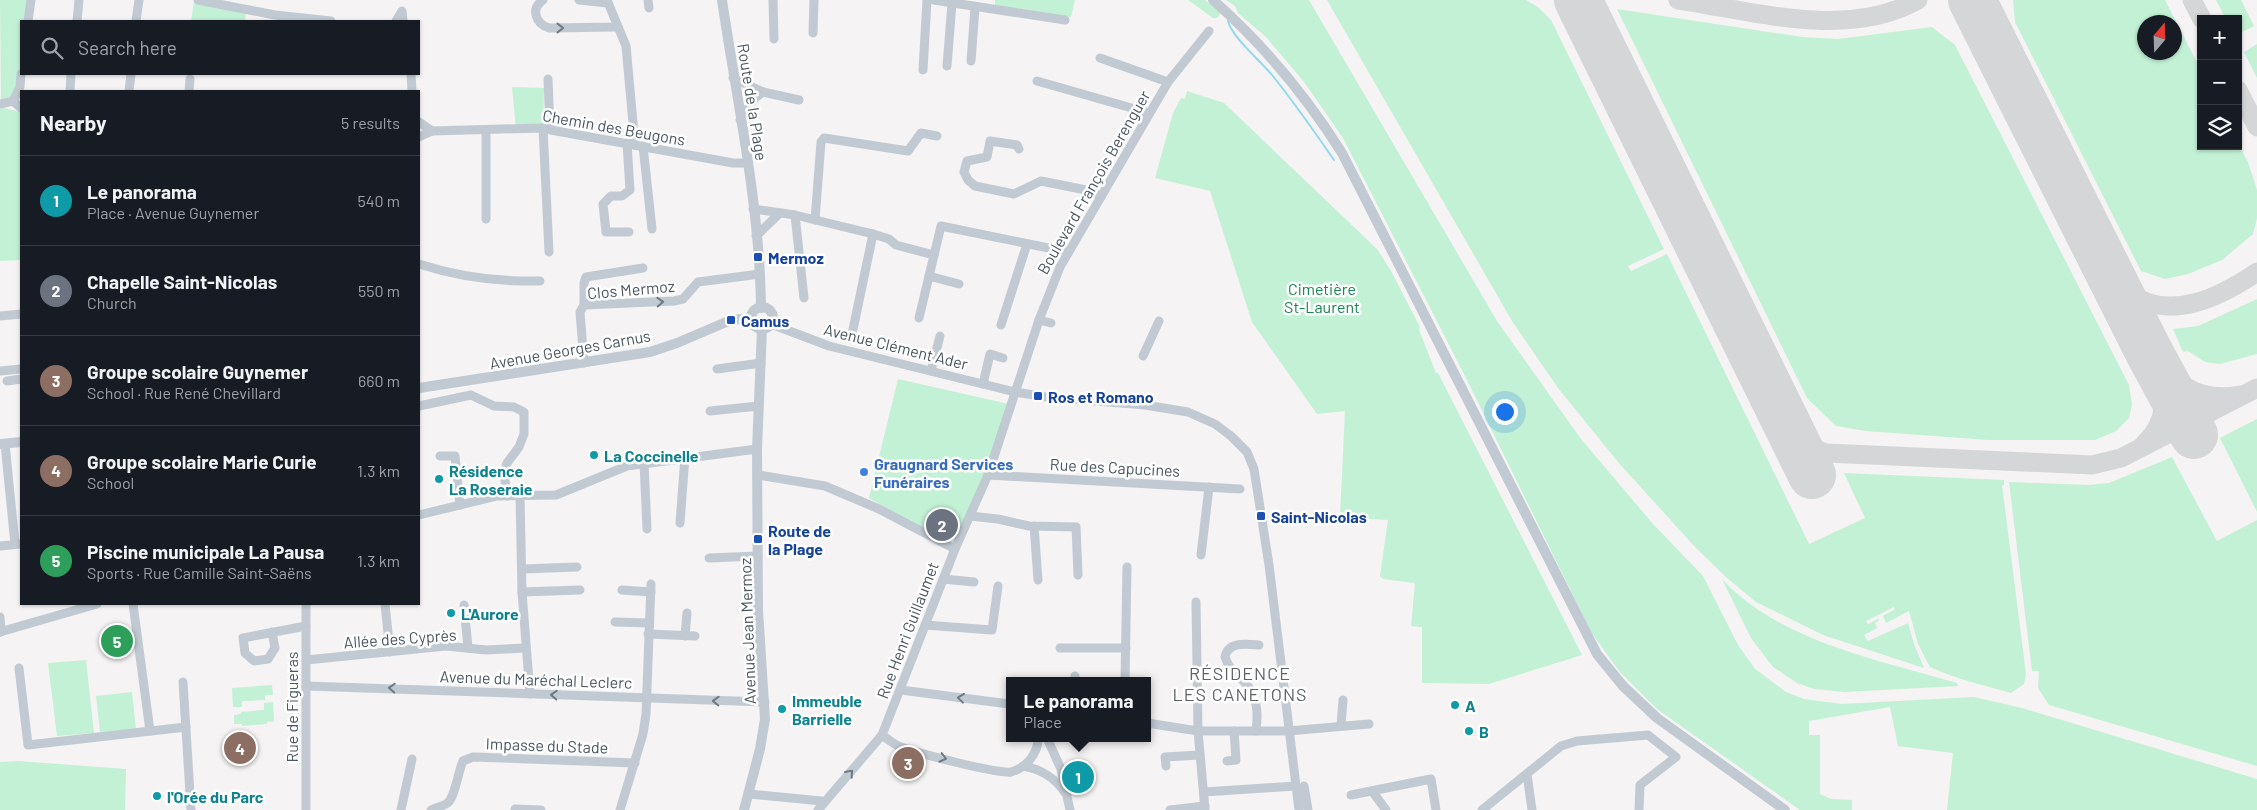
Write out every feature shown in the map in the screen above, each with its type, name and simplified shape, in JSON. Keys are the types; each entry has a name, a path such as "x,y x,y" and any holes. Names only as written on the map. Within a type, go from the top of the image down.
{"street":[{"path":"28,20 31,0"},
{"path":"77,20 79,0"},
{"path":"136,20 139,0"},
{"path":"198,0 309,20"},
{"path":"402,0 403,20"},
{"path":"543,0 536,8 538,22 543,26 550,28 618,27"},
{"path":"579,0 607,2 626,46 635,145 652,229"},
{"name":"Route de la Plage","path":"722,0 748,163 760,274 760,308"},
{"path":"774,0 774,39"},
{"path":"814,0 814,33"},
{"path":"923,70 927,0"},
{"path":"934,0 975,8 1065,20"},
{"path":"1213,0 1260,44 1285,72 1323,123 1342,153 1597,654 1628,691 1657,718 1785,810"},
{"path":"947,66 952,3"},
{"path":"971,61 975,8"},
{"path":"397,20 402,11"},
{"name":"Boulevard François Berenguer","path":"988,475 1053,282 1068,252 1168,82 1209,31"},
{"path":"1100,58 1168,82"},
{"path":"13,101 20,87 21,75"},
{"path":"70,90 71,75"},
{"path":"129,90 131,75"},
{"path":"411,75 412,90"},
{"path":"734,78 763,92 799,100"},
{"path":"189,90 190,79"},
{"path":"548,79 549,252"},
{"path":"1037,81 1148,115"},
{"path":"740,120 755,98 763,92"},
{"path":"1074,98 1148,115"},
{"path":"0,104 13,101"},
{"path":"13,101 20,107"},
{"path":"420,123 432,131"},
{"name":"Chemin des Beugons","path":"432,131 547,129 733,163 748,163"},
{"path":"486,130 486,219"},
{"path":"420,137 432,131"},
{"path":"815,220 821,142 824,138 908,151 921,133 937,136"},
{"path":"1019,149 1017,145 990,141 986,157 967,161 964,172 968,180 975,186 1014,194 1040,181 1091,191 1101,196"},
{"path":"629,232 606,232 603,204 611,196 622,196 630,190 635,145"},
{"path":"753,209 795,215 873,234 889,239 896,245 934,255"},
{"path":"756,236 780,213"},
{"path":"795,215 804,298"},
{"path":"919,318 941,226 1068,252"},
{"path":"851,339 873,234"},
{"path":"1002,325 1027,244"},
{"path":"420,264 471,278 540,281"},
{"path":"584,305 584,283 586,277 643,268"},
{"name":"Clos Mermoz","path":"584,363 580,312 584,305 674,301 683,299 698,282 760,274"},
{"path":"929,276 959,284"},
{"path":"420,515 497,496 556,495 627,466 757,448 760,363 767,327 772,314 767,309 760,308 756,310 752,318 755,326 767,327"},
{"path":"0,316 20,314"},
{"name":"Avenue Georges Carnus","path":"420,388 650,352 677,343 731,320 752,318"},
{"path":"1039,320 1051,323"},
{"path":"1143,356 1159,321"},
{"name":"Avenue Clément Ader","path":"767,327 829,346 1015,392 1046,397 1145,405 1188,412 1206,418 1239,443 1252,461 1264,532 1288,731 1299,786"},
{"path":"931,371 940,336"},
{"path":"983,384 985,353 1003,358"},
{"path":"717,370 760,363"},
{"path":"0,371 20,369"},
{"path":"7,381 20,379"},
{"path":"420,406 471,395 494,406 514,407 524,412 524,434 520,447 507,463 504,473 507,496"},
{"path":"710,412 759,406"},
{"path":"0,546 18,544 2,444 20,442"},
{"name":"Avenue Jean Mermoz","path":"744,810 760,750 765,719 758,610 757,448"},
{"path":"440,456 455,456 460,505"},
{"path":"680,522 685,457"},
{"path":"644,463 647,529"},
{"path":"758,475 825,486 858,505 955,549"},
{"name":"Rue des Capucines","path":"988,475 1240,489"},
{"name":"Rue Henri Guillaumet","path":"818,810 882,735 955,549 988,475"},
{"path":"1201,555 1209,487"},
{"path":"520,496 522,592 530,694"},
{"path":"970,516 998,519 1031,526 1076,527 1078,575"},
{"path":"1030,538 1031,526"},
{"path":"1031,526 1038,580"},
{"path":"709,558 758,556"},
{"path":"522,569 577,567"},
{"path":"1126,677 1127,567"},
{"path":"943,579 974,582"},
{"path":"925,625 992,630 998,586"},
{"path":"620,810 643,734 647,698 651,588 622,590"},
{"path":"522,592 580,590"},
{"path":"1169,807 1205,808 1198,731 1196,602"},
{"path":"0,617 1,632 94,605"},
{"path":"134,605 150,731"},
{"name":"Rue de Figueras","path":"306,605 306,810"},
{"path":"385,605 390,652"},
{"path":"464,605 468,648"},
{"path":"648,634 690,636 687,613"},
{"path":"615,622 649,624"},
{"path":"272,632 306,626"},
{"path":"1256,731 1257,720 1253,692 1228,666 1225,657 1229,650 1239,643 1259,645"},
{"name":"Allée des Cyprès","path":"306,660 446,646 486,650 525,648"},
{"path":"1060,648 1126,648"},
{"path":"905,649 914,652"},
{"path":"19,668 28,745 186,727"},
{"path":"183,682 191,810"},
{"name":"Avenue du Maréchal Leclerc","path":"306,686 765,702"},
{"path":"901,690 1006,704"},
{"path":"1341,725 1342,700"},
{"path":"1151,724 1198,731 1288,731 1369,724"},
{"path":"1227,761 1236,760 1234,731"},
{"path":"882,735 900,747 993,771 1009,772 1024,766 1035,751 1037,742"},
{"path":"1482,810 1561,746 1577,741 1648,735 1676,757 1640,785 1639,810"},
{"path":"1049,742 1061,769 1069,806"},
{"path":"1166,766 1165,757 1200,755"},
{"name":"Impasse du Stade","path":"432,810 452,799 458,770 463,761 473,757 635,763"},
{"path":"400,810 412,759"},
{"path":"1024,766 1033,768 1051,778 1064,791 1069,806"},
{"path":"1527,774 1532,810"},
{"path":"1351,795 1431,778 1436,810"},
{"path":"1204,792 1299,786"},
{"path":"1299,786 1299,810"},
{"path":"1299,786 1308,810"},
{"path":"1372,791 1386,810"},
{"path":"749,794 822,801"},
{"path":"515,809 541,810"}],"green space":[{"path":"0,0 34,0 31,20 20,20 20,75 25,75 22,90 20,90 20,99 1,101"},
{"path":"995,0 1075,0 1071,17 995,5"},
{"path":"1188,0 1205,0 1221,13 1217,18 1213,18"},
{"path":"1226,0 1309,0 1497,321 1581,439 1653,524 1703,576 1738,645 1755,669 1786,692 1804,699 1841,704 1974,697 2022,708 2257,779 2257,810 1947,810 1953,753 1898,746 1890,707 1809,721 1809,735 1820,735 1820,794 1831,799 1852,800 1852,810 1800,810 1657,709 1619,671 1591,632 1466,378 1343,138 1304,82 1266,37 1238,13 1235,6"},
{"path":"1327,0 1526,0 1539,8 1551,20 1664,249 1628,266 1631,271 1667,254 1809,544 1865,518 1844,473 2004,480 2004,485 2002,485 2026,674 2024,684 2011,693 1930,667 1918,644 1909,611 1886,623 1883,616 1895,609 1894,607 1866,621 1868,624 1878,619 1879,621 1875,623 1877,628 1864,635 1868,641 1908,623 1924,668 1823,635 1756,602 1727,578 1695,547 1618,462 1558,388 1512,321"},
{"path":"2013,0 2165,0 2173,15 2137,15 2137,60 2182,60 2182,33 2197,62 2197,150 2241,150 2248,162 2257,190 2257,218 2253,234 2222,260 2188,274 2165,279 2141,271 2015,22"},
{"path":"2216,0 2241,0 2254,26 2242,32 2242,15 2224,15"},
{"path":"194,2 246,12 245,20 191,20"},
{"path":"1617,9 1802,37 1838,39 1932,27 1955,45 2129,385 2132,405 2129,418 2116,431 2095,440 1988,440 1866,431 1836,426 1807,398"},
{"path":"2257,44 2257,78 2244,52"},
{"path":"512,87 544,88 543,128 516,129"},
{"name":"Cimetière St-Laurent","path":"1187,91 1224,103 1377,249 1391,271 1420,327 1419,330 1436,373 1438,373 1582,655 1489,684 1422,683 1422,627 1411,626 1415,583 1383,579 1380,576 1388,520 1340,517 1345,411 1317,414 1252,322 1210,191 1155,178 1173,113 1181,98 1185,99"},
{"path":"0,107 20,112 20,260 0,261"},
{"path":"2257,299 2257,354 2220,364 2205,362 2188,351 2183,352 2173,329 2198,326"},
{"path":"898,379 1013,405 965,525 922,527 869,498"},
{"path":"2257,419 2257,512 2220,438"},
{"path":"2172,457 2217,541 2257,520 2257,766 2049,705 2038,688 2039,671 2032,671 2009,482 2088,485 2109,483"},
{"path":"1722,579 1745,600 1772,618 1801,633 1863,656 1957,683 1958,686 1844,692 1814,689 1797,683 1773,667 1751,638"},
{"path":"86,660 94,733 57,736 48,663"},
{"path":"272,685 273,695 265,695 265,700 242,701 242,707 233,707 232,688"},
{"path":"132,692 136,729 100,732 96,696"},
{"path":"273,702 274,721 267,722 267,724 242,726 242,724 234,724 234,715 241,714 241,712 264,710 264,703"},
{"path":"18,761 126,769 125,810 0,810 0,762"}],"waterway":[{"path":"1228,21 1235,35 1280,85 1334,160"}],"taxiway":[{"path":"1575,0 1584,13"},
{"path":"1678,0 1769,15 1831,20 1861,18 1890,12 1918,0"},
{"path":"2192,0 2200,15"},
{"path":"2242,98 2257,127"},
{"path":"2102,258 2128,292 2144,301 2160,305 2177,306 2194,303 2227,290 2257,272"},
{"path":"2149,352 2167,373 2188,388 2211,396 2239,395"},
{"path":"2144,444 2157,427 2164,407 2164,386 2157,366"},
{"path":"1783,417 1802,440 1813,448 1827,453 2092,465 2121,458 2257,388"}],"runway":[{"path":"1578,0 1812,475"},
{"path":"1972,0 2149,352 2194,435"}],"place":[{"name":"Mermoz","path":"758,257"},
{"name":"Camus","path":"731,320"},
{"name":"Ros et Romano","path":"1038,396"},
{"name":"La Coccinelle","path":"594,455"},
{"name":"Graugnard Services Funéraires","path":"864,472"},
{"name":"Résidence La Roseraie","path":"439,479"},
{"name":"Saint-Nicolas","path":"1261,516"},
{"name":"Chapelle Saint-Nicolas","path":"942,525"},
{"name":"Route de la Plage","path":"758,539"},
{"name":"L'Aurore","path":"451,613"},
{"name":"Piscine municipale La Pausa","path":"117,641"},
{"name":"A","path":"1455,705"},
{"name":"Immeuble Barrielle","path":"782,709"},
{"name":"B","path":"1469,731"},
{"name":"Groupe scolaire Marie Curie","path":"240,748"},
{"name":"Groupe scolaire Guynemer","path":"908,763"},
{"name":"Le panorama","path":"1078,777"},
{"name":"l'Orée du Parc","path":"157,796"}],"district":[{"name":"RÉSIDENCE LES CANETONS","path":"1240,683"}]}
